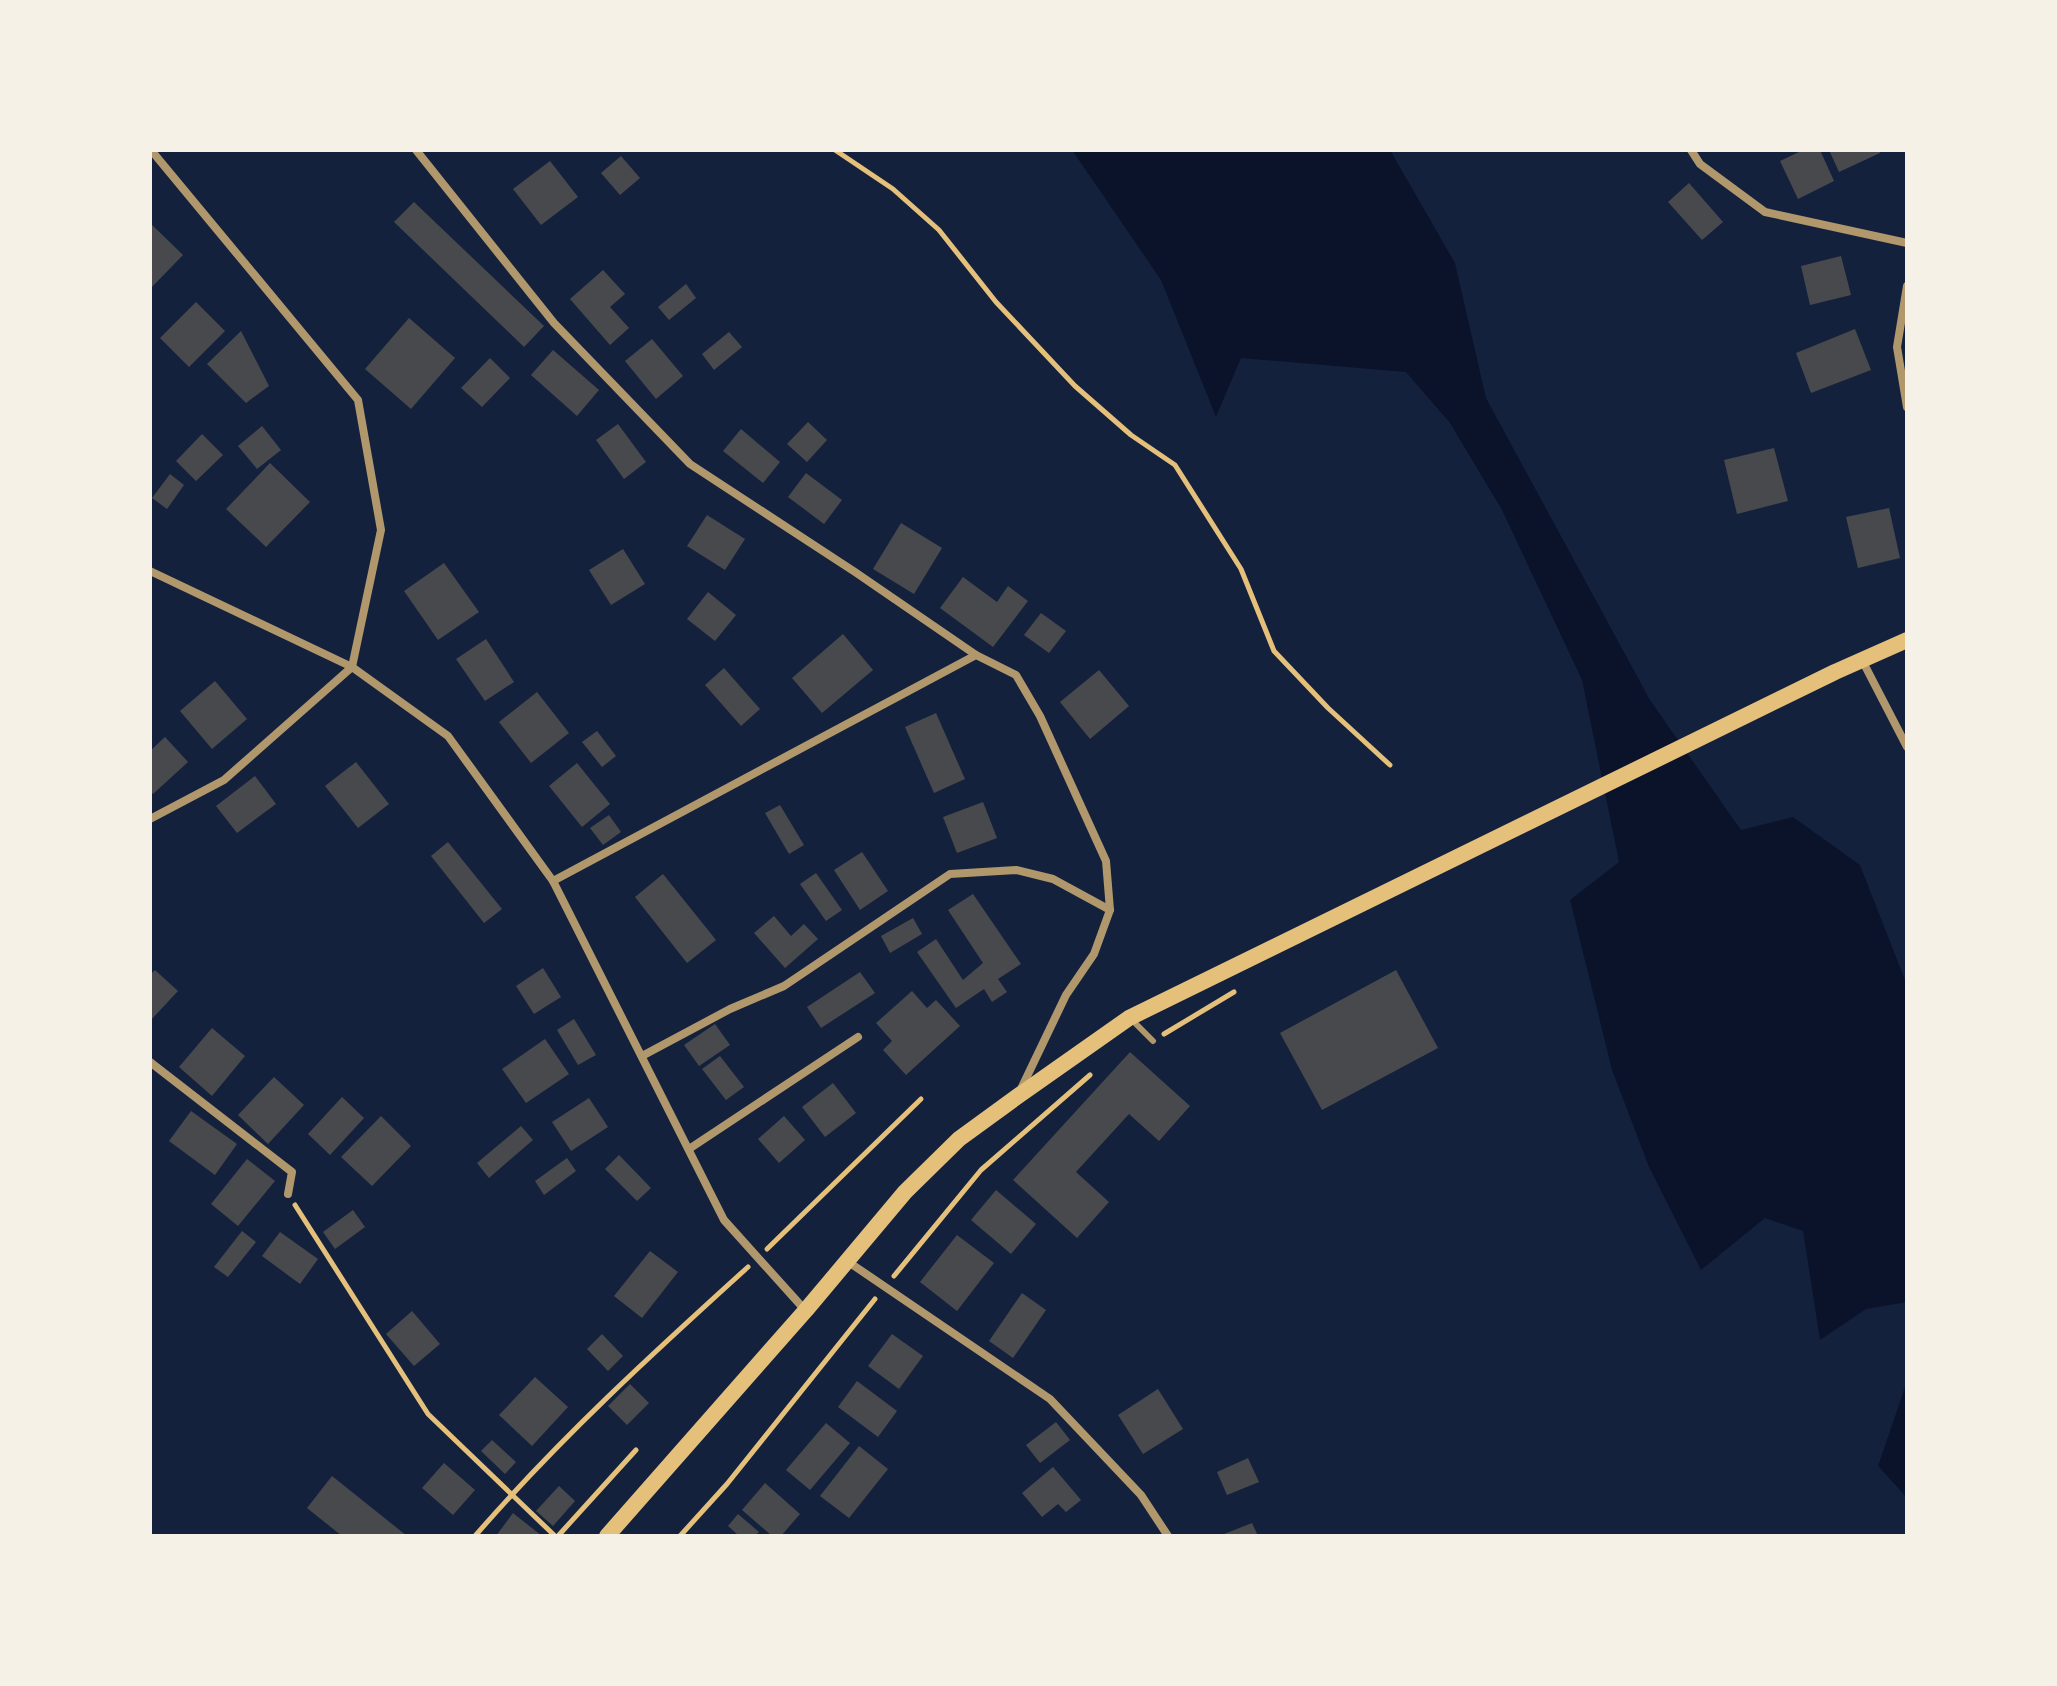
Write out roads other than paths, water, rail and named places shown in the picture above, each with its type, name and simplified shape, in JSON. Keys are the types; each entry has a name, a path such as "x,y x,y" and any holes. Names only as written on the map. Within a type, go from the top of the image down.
{"main road":[{"path":"607,1536 806,1310 905,1192 959,1139 1129,1018 1835,672 1907,640"}],"street":[{"path":"150,819 224,780 352,667 381,530 358,400 151,150"},
{"path":"416,150 554,323 690,464 976,655 1016,675 1040,716 1106,861 1110,910 1094,954 1066,995 1018,1096"},
{"path":"1691,150 1700,164 1765,212 1907,243"},
{"path":"1907,286 1897,347 1907,407"},
{"path":"150,571 352,667 448,736 553,881 724,1220 806,1310"},
{"path":"553,881 976,655"},
{"path":"1862,659 1907,747"},
{"path":"642,1056 730,1009 784,986 950,874 1016,870 1053,879 1110,910"},
{"path":"689,1149 858,1037"},
{"path":"150,1062 292,1172 288,1194"},
{"path":"847,1260 1050,1399 1141,1495 1168,1536"}],"lane":[{"path":"1129,1018 1153,1041"}],"water":[{"path":"1072,150 1390,150 1455,263 1486,398 1650,700 1741,830 1793,817 1860,865 1907,985 1907,1302 1866,1309 1820,1340 1803,1231 1765,1218 1701,1270 1649,1167 1612,1070 1570,900 1619,862 1582,680 1502,510 1450,423 1406,372 1241,358 1216,417 1161,280"},
{"path":"1907,1381 1907,1498 1878,1466"}]}
